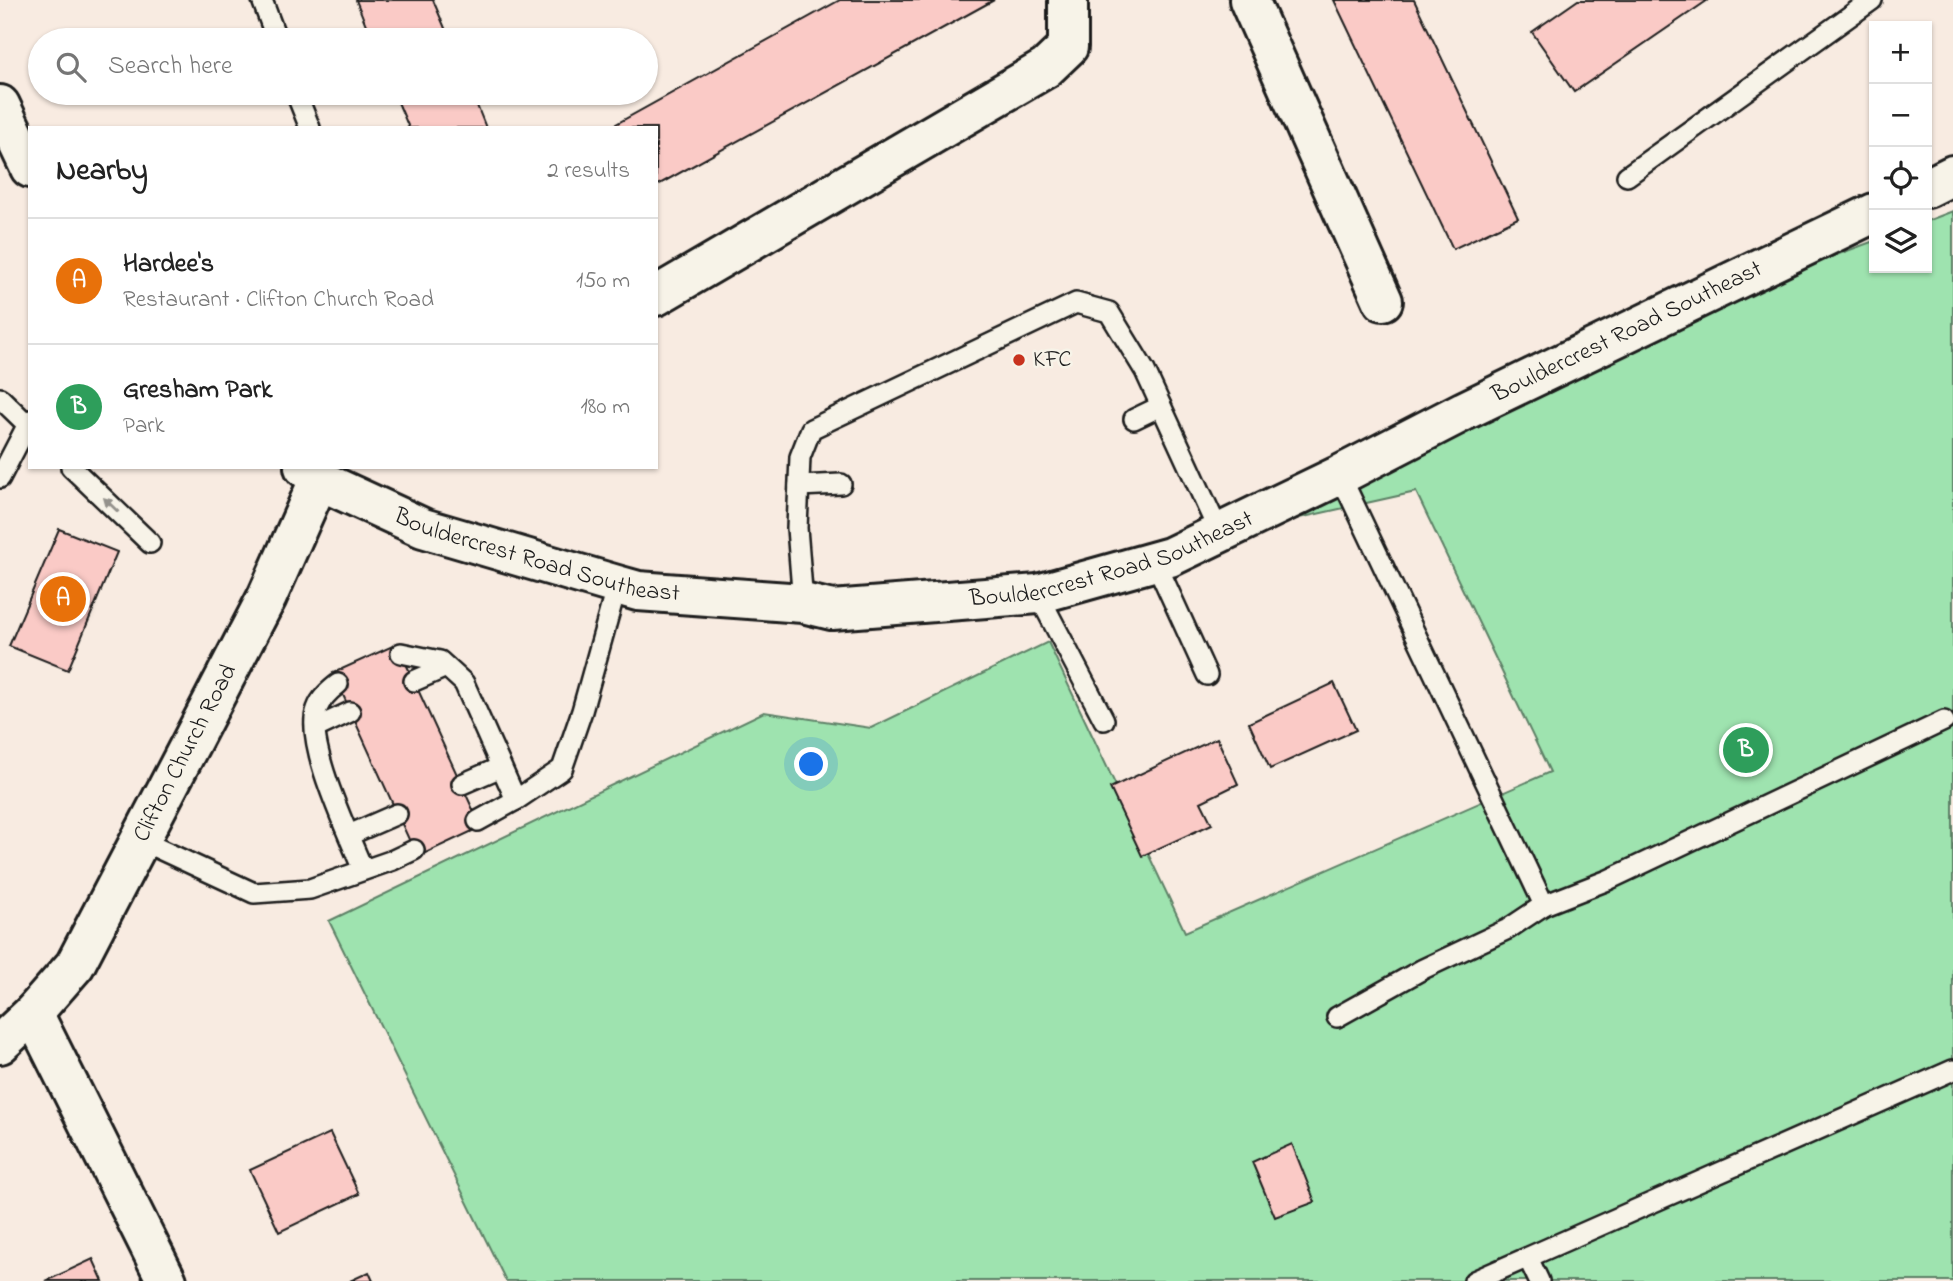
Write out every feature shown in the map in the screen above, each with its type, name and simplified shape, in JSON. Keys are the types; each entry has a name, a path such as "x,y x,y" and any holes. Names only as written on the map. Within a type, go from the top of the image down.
{"street":[{"path":"658,295 1046,68 1068,47 1068,0"},
{"path":"1249,0 1383,301"},
{"path":"0,106 21,161"},
{"path":"1932,186 1953,175"},
{"name":"Bouldercrest Road Southeast","path":"311,474 423,528 638,590 803,603 832,610 1038,594 1170,557 1869,215"},
{"name":"Clifton Church Road","path":"0,1044 33,1013 75,965 267,597 311,474"},
{"path":"33,1013 167,1281"}],"lane":[{"path":"262,0 272,28"},
{"path":"1627,176 1872,0"},
{"path":"301,105 309,126"},
{"path":"803,603 797,528 800,457 811,429 1076,303 1109,312 1145,372 1219,532"},
{"path":"0,398 28,423"},
{"path":"1133,419 1161,406"},
{"path":"0,478 28,426"},
{"path":"73,469 150,543"},
{"path":"1340,475 1544,905"},
{"path":"799,486 841,484"},
{"path":"1155,561 1207,675"},
{"path":"478,821 516,800 562,769 582,712 617,585"},
{"path":"1038,594 1104,720"},
{"path":"401,653 439,660 464,683 516,800"},
{"path":"414,681 446,667"},
{"path":"338,684 323,697 316,712 317,755 363,870"},
{"path":"316,728 350,712"},
{"path":"1337,1017 1423,969 1508,929 1544,905 1608,880 1944,721"},
{"path":"462,784 501,767"},
{"path":"349,835 397,814"},
{"path":"140,840 254,893 310,888 393,860 414,850"},
{"path":"1475,1281 1953,1070"},
{"path":"1528,1258 1539,1281"}],"green space":[{"path":"1953,211 1953,1281 506,1281 329,921 764,712 871,728 1048,642 1185,932 1550,772 1416,492 1272,524 1704,304 1869,243 1869,273 1932,273 1932,219"}],"building":[{"path":"356,0 433,0 445,28 367,28"},
{"path":"840,0 994,0 658,185 658,126 613,126 651,105 658,105 658,101"},
{"path":"1334,0 1414,0 1518,218 1453,249"},
{"path":"1578,0 1708,0 1574,92 1532,32"},
{"path":"399,105 477,105 485,126 408,126"},
{"path":"59,529 117,552 68,670 9,646"},
{"path":"397,644 481,827 417,857 333,673"},
{"path":"1334,683 1356,730 1270,769 1249,723"},
{"path":"1217,738 1238,784 1201,802 1212,824 1142,856 1110,788"},
{"path":"330,1133 359,1194 279,1232 250,1170"},
{"path":"1292,1144 1315,1202 1275,1217 1252,1162"},
{"path":"93,1259 103,1281 46,1281"},
{"path":"369,1272 373,1281 350,1281"}],"place":[{"name":"KFC","path":"1019,360"},
{"name":"Hardee's","path":"63,599"},
{"name":"Gresham Park","path":"1746,750"}]}
